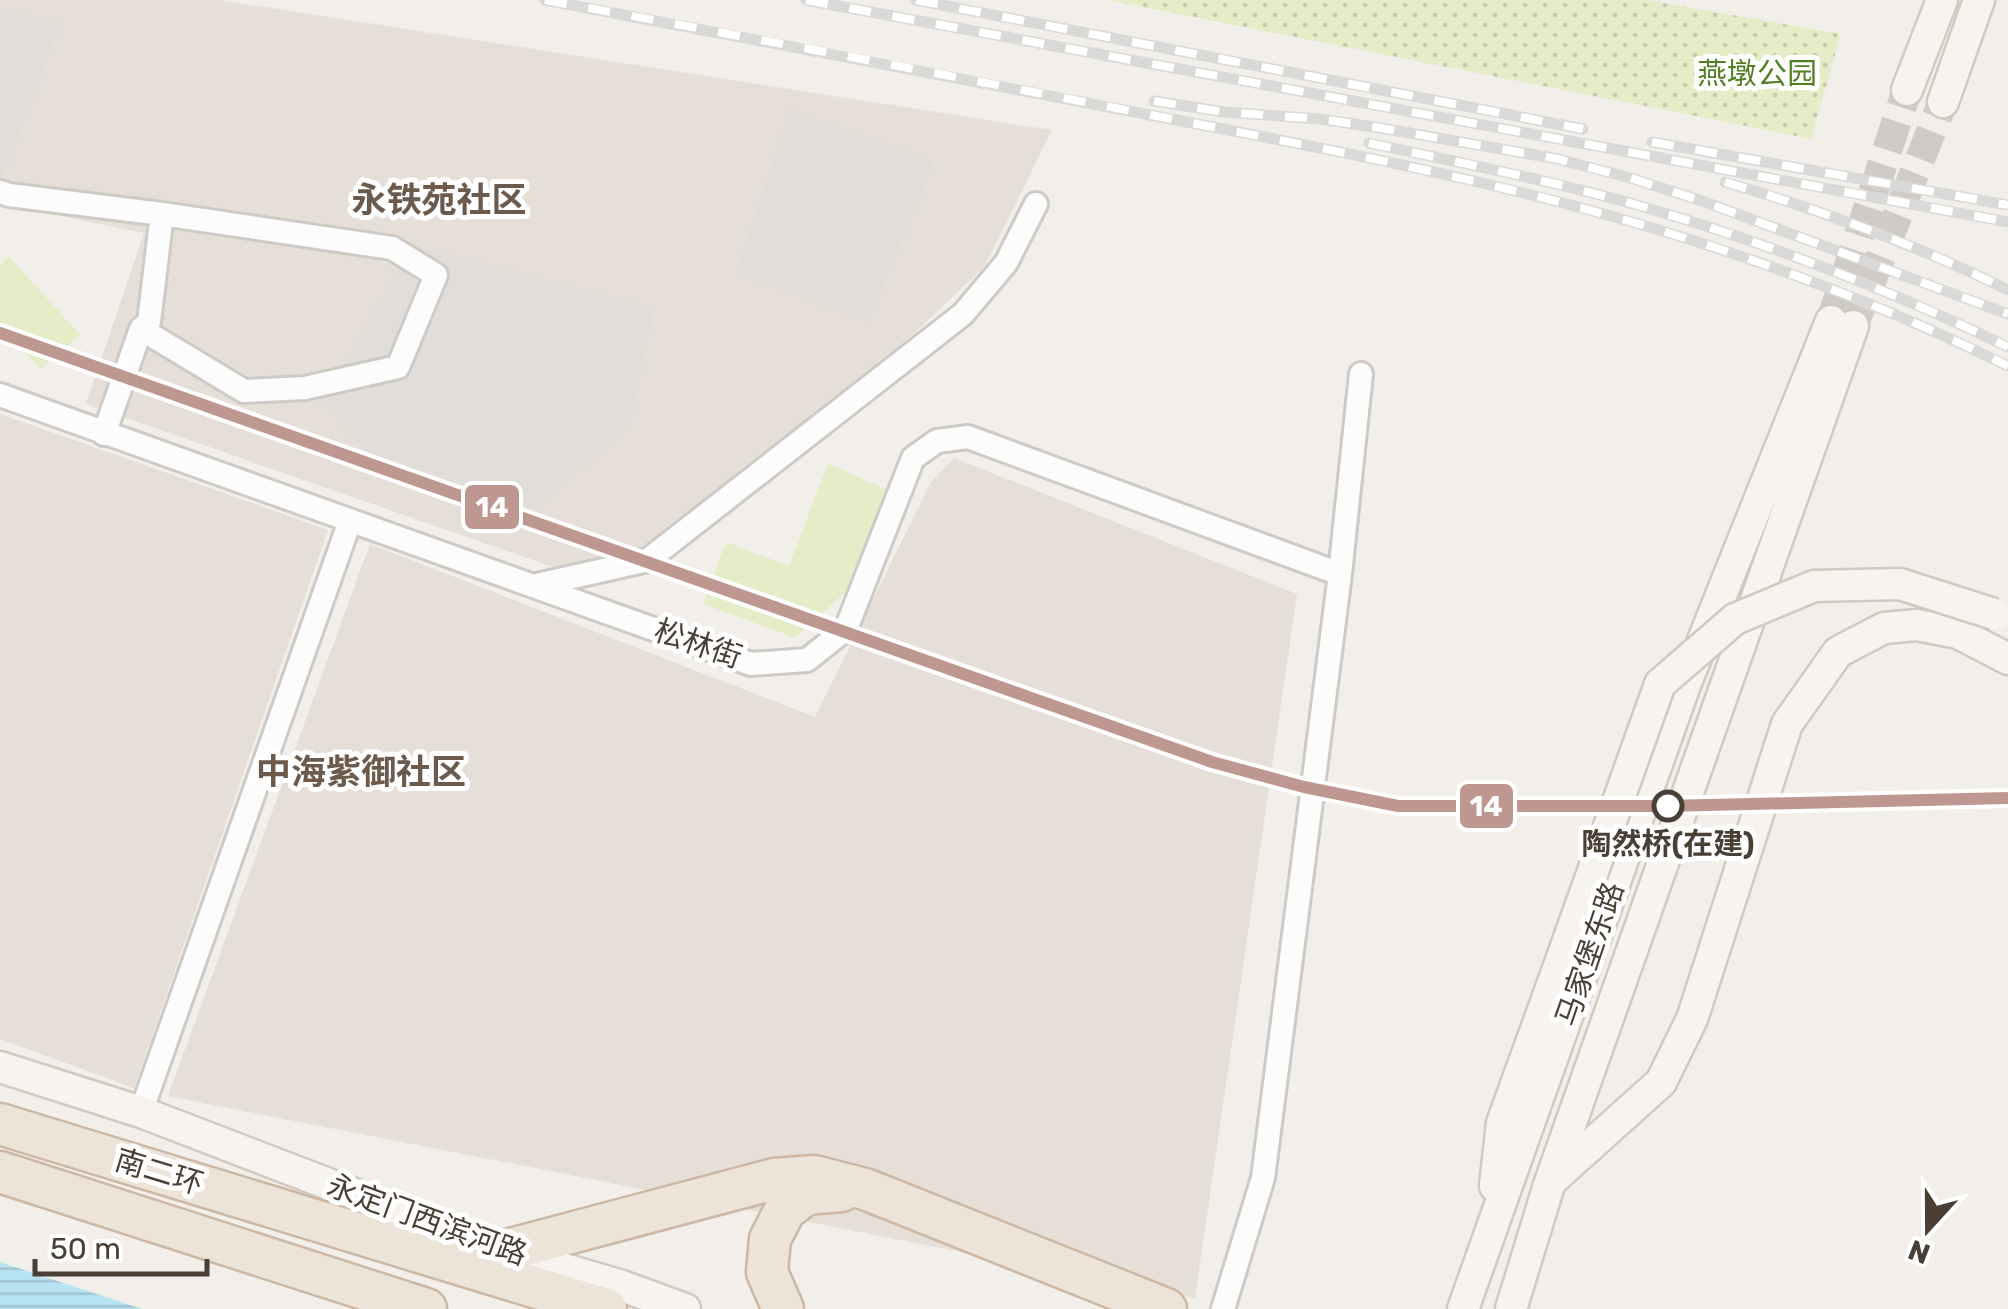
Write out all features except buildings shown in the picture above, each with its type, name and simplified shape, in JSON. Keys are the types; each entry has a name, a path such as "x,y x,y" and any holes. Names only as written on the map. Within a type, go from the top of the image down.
{"highway":[{"name":"南二环","path":"0,1124 606,1309"},
{"name":"南二环","path":"0,1172 380,1300 426,1309"},
{"path":"502,1251 774,1179 814,1176 865,1190 1166,1309"},
{"path":"783,1309 767,1272 770,1239 785,1210 806,1194 865,1190"}],"street":[{"path":"1907,90 1942,0"},
{"path":"1942,102 1979,0"},
{"path":"0,192 392,248 436,274 398,367 305,388 244,391 141,329"},
{"path":"534,585 648,560 963,314 1006,263 1036,204"},
{"path":"104,434 141,329 149,322 162,214"},
{"name":"马家堡东路","path":"1463,1309 1685,685 1842,324 1550,1182 1511,1309"},
{"path":"1224,1309 1263,1178 1340,574 1361,374"},
{"name":"松林街","path":"0,395 750,664 807,660 846,628 913,458 937,442 968,438 1340,574"},
{"path":"141,1112 350,520"},
{"path":"1490,1238 1502,1122 1660,684 1735,619 1814,586 1900,584 2001,618"},
{"path":"1550,1182 1661,1082 1692,1019 1787,724 1838,652 1884,628 1916,625 1958,633 2008,659"},
{"name":"永定门西滨河路","path":"0,1067 141,1112 502,1251 685,1309"}],"shaded area":[{"path":"0,0 220,0 1052,130 984,267 904,343 639,553 602,567 550,566 86,404 144,233 0,204"},
{"path":"0,11 61,22 0,185"},
{"path":"791,111 934,162 868,321 736,272"},
{"path":"412,245 654,309 629,426 528,513 388,484 326,401"},
{"path":"0,414 328,530 134,1088 0,1039"},
{"path":"954,458 1297,594 1195,1298 168,1096 370,544 815,717 931,482"}],"green space":[{"name":"燕墩公园","path":"1108,0 1647,0 1841,34 1811,139"},
{"path":"9,256 80,335 40,369 0,326 0,265"},
{"path":"828,463 887,490 849,589 795,638 703,604 726,542 789,566"}],"water":[{"path":"0,1262 142,1309 0,1309"}],"tunnel":[{"path":"1831,321 1907,90"},
{"path":"1853,326 1943,102"}],"railway":[{"path":"545,0 1267,138 1571,205 1699,242 1825,287 2008,366"},
{"path":"806,0 2008,222"},
{"path":"916,0 1583,129"},
{"path":"1154,101 1224,112 1320,119 1558,159 1702,201 2008,314"},
{"path":"1652,142 2008,205"},
{"path":"1369,143 1576,189 1691,221 1874,287 2008,347"},
{"path":"1725,182 1869,230 2008,290"}],"transit line":[{"name":"14","path":"0,333 1212,762 1304,787 1398,806 1666,806 2008,798"}],"place":[{"name":"陶然桥(在建)","path":"1668,806"}],"district":[{"name":"永铁苑社区","path":"439,200"},
{"name":"中海紫御社区","path":"361,772"}]}
